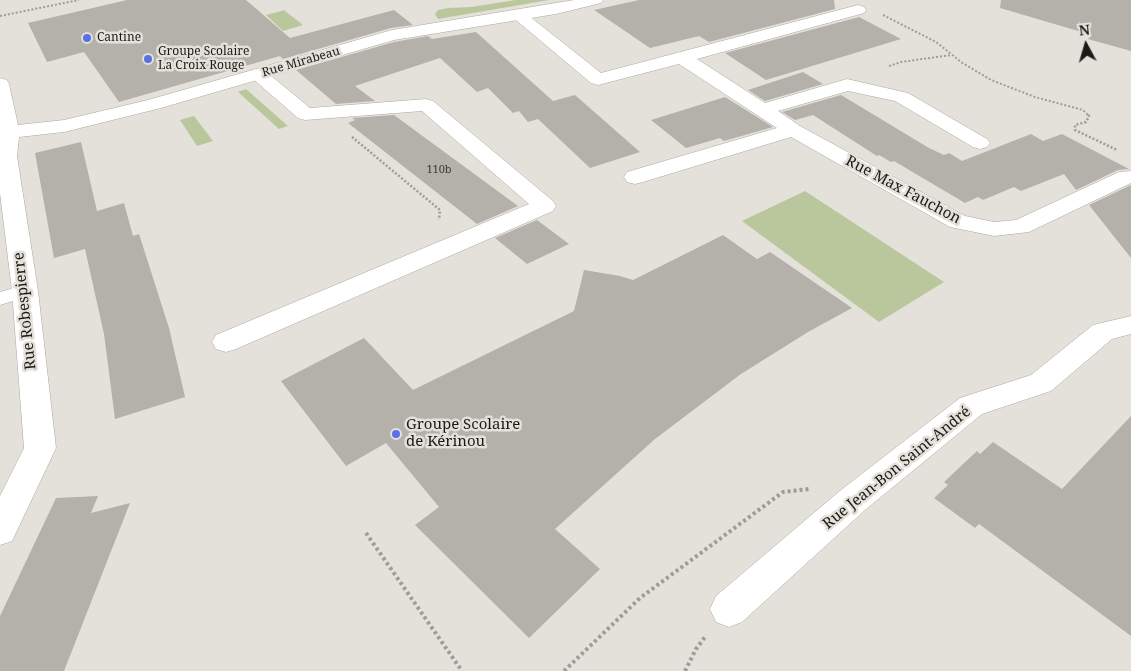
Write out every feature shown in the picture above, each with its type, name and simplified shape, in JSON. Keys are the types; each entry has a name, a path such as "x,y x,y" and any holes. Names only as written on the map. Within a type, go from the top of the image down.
{"street":[{"name":"Rue Mirabeau","path":"5,133 64,126 154,104 392,35 518,15 595,0"},
{"path":"518,15 598,79 858,10"},
{"name":"Rue Max Fauchon","path":"682,58 793,130 958,222 994,229 1022,227 1127,177"},
{"path":"226,342 545,206 426,105 306,114 258,74"},
{"name":"Rue Robespierre","path":"0,84 5,133 12,295 40,448 0,530"},
{"path":"762,110 847,85 901,97 980,143"},
{"path":"635,177 793,130"},
{"name":"Rue Jean-Bon Saint-André","path":"729,609 853,500 971,406 1041,383 1103,332 1131,324"}],"path":[{"path":"0,16 79,0"},
{"path":"858,10 871,11 887,16 936,42 976,72 1004,85 1035,97 1083,110 1089,116 1086,122 1075,125 1075,130 1124,154"},
{"path":"847,85 865,75 901,62 952,55"},
{"path":"323,112 440,210 436,252"},
{"path":"564,671 640,598 782,492 810,489 853,500"},
{"path":"366,533 462,671"}],"green space":[{"path":"516,0 549,0 438,19 435,14 438,10 448,8 471,7"},
{"path":"285,10 303,25 283,31 266,15"},
{"path":"246,89 288,126 279,129 238,92"},
{"path":"194,116 213,141 197,146 180,120"},
{"path":"805,191 944,282 879,322 742,221"}],"building":[{"name":"Groupe Scolaire La Croix Rouge","path":"127,0 246,0 290,38 394,10 413,25 391,28 283,59 280,56 119,102 84,52 47,62 28,23"},
{"path":"639,0 834,0 835,9 709,42 699,36 650,48 594,10"},
{"path":"1001,0 1131,0 1131,51 1088,39 1092,35 1000,8"},
{"path":"859,17 901,39 766,80 725,53"},
{"path":"476,32 553,101 575,95 640,152 590,168 538,119 528,122 519,111 513,113 488,88 477,92 440,58 355,86 375,101 336,104 296,70 394,42 428,36 432,39"},
{"path":"803,72 823,84 765,101 748,90"},
{"path":"841,95 929,148 944,155 949,153 962,161 1031,134 1043,141 1062,134 1129,169 1118,170 1076,190 1064,174 1021,191 1014,187 983,200 978,197 965,203 894,161 891,162 879,155 877,156 813,115 795,120 782,112"},
{"path":"725,97 773,127 724,141 720,138 686,148 651,120"},
{"path":"394,115 518,206 477,224 348,123 355,120 352,118"},
{"path":"81,142 97,211 124,203 133,236 139,234 169,328 185,397 115,419 104,334 85,249 54,258 35,153"},
{"path":"1131,185 1131,258 1089,205"},
{"path":"537,220 569,244 527,264 495,238"},
{"name":"Groupe Scolaire de Kérinou","path":"723,235 757,259 770,252 852,308 808,332 741,374 655,439 555,529 600,569 529,638 415,525 439,507 386,443 346,466 281,381 364,338 413,390 574,311 584,270 633,280"},
{"path":"1131,416 1131,636 979,524 975,528 934,498 948,485 944,482 977,451 980,454 993,442 1062,489"},
{"path":"98,496 91,513 130,503 64,671 0,671 0,616 56,498"}],"place":[{"name":"Cantine","path":"87,38"},
{"name":"Groupe Scolaire La Croix Rouge","path":"148,59"},
{"name":"Groupe Scolaire de Kérinou","path":"396,434"}]}
